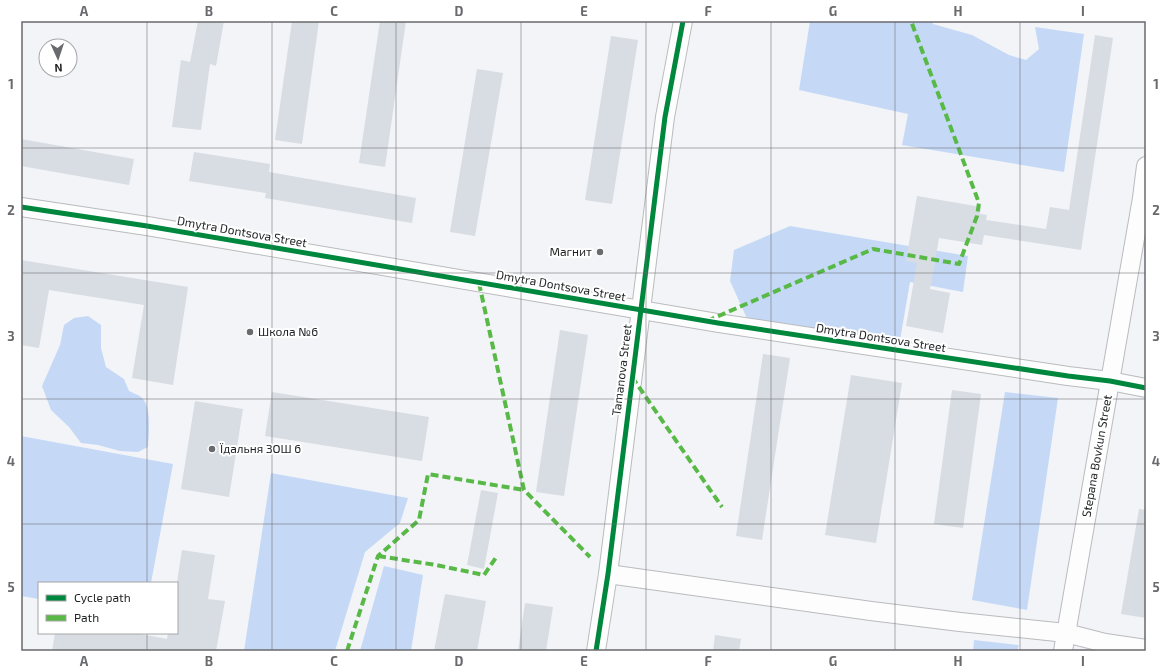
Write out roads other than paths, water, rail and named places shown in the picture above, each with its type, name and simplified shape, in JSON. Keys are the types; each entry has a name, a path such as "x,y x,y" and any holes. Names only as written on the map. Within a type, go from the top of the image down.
{"street":[{"name":"Tamanova Street","path":"596,651 608,574 664,117 684,21"},
{"name":"Stepana Bovkun Street","path":"1063,651 1146,166"},
{"name":"Dmytra Dontsova Street","path":"21,207 147,226 640,310 913,353 1110,381 1146,388"},
{"path":"608,574 871,611 1066,633 1105,643 1146,649"}],"place":[{"name":"Магнит","path":"600,252"},
{"name":"Школа №6","path":"250,332"},
{"name":"Їдальня ЗОШ 6","path":"212,449"}]}
